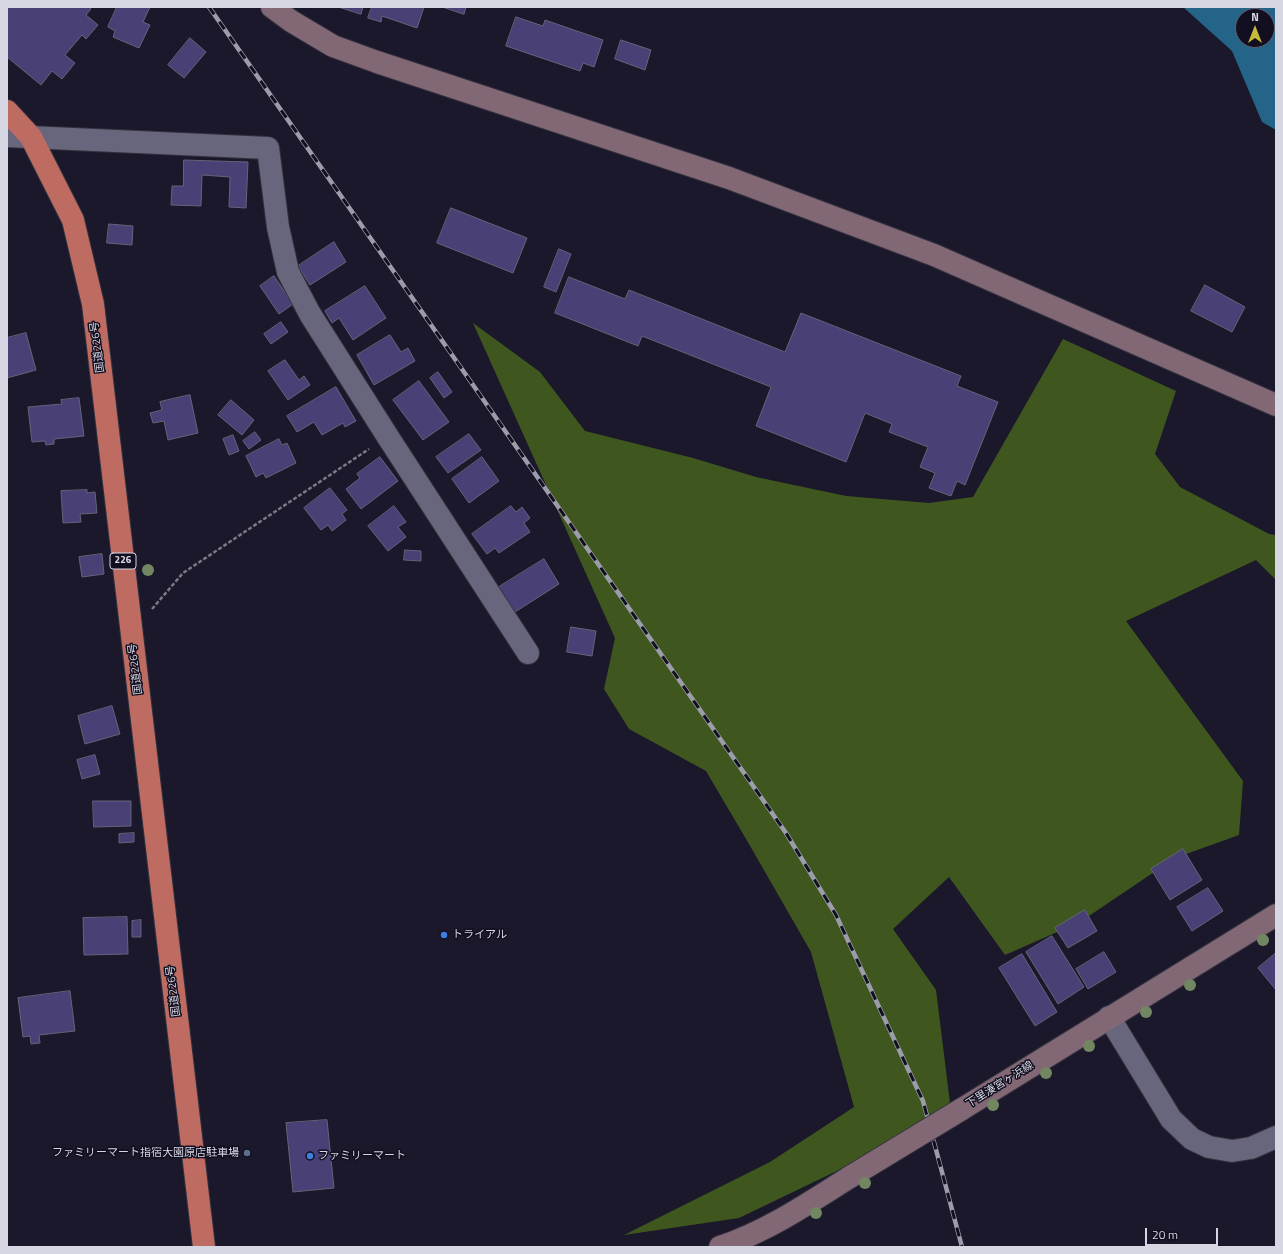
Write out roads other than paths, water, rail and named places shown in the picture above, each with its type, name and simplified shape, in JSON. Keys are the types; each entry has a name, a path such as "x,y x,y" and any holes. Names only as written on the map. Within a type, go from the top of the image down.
{"highway":[{"name":"国道226号","path":"7,111 30,137 73,220 93,304 204,1247"}],"street":[{"path":"272,7 291,21 333,46 392,67 729,178 905,244 1276,405"},
{"path":"7,136 268,148 278,227 288,272 310,314 528,653"},
{"name":"下里湊宮ヶ浜線","path":"720,1247 768,1228 1276,915"},
{"path":"1109,1017 1171,1119 1192,1139 1209,1146 1232,1151 1251,1148 1276,1137"}],"water":[{"path":"1183,7 1276,7 1276,130 1262,122 1232,51"}],"railway":[{"path":"209,7 786,833 836,915 923,1101 962,1247"}],"place":[{"name":"トライアル","path":"444,935"},
{"name":"ファミリーマート指宿大園原店駐車場","path":"247,1153"},
{"name":"ファミリーマート","path":"310,1156"}]}
